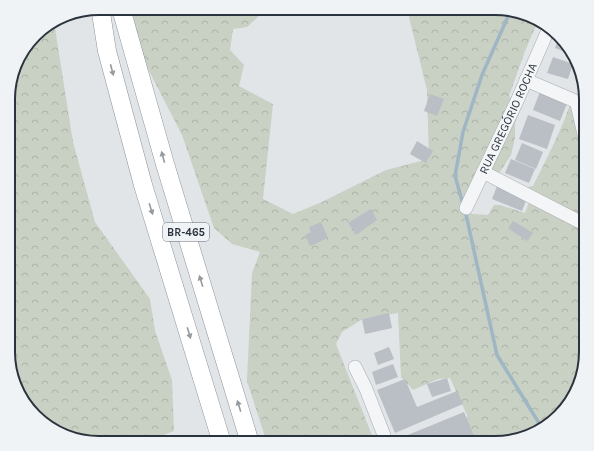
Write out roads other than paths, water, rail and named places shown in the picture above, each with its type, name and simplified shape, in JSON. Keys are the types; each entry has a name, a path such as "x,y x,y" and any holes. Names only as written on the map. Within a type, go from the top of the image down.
{"highway":[{"name":"BR-465","path":"101,15 107,51 143,185 220,436"},
{"name":"BR-465","path":"125,15 164,164 248,436"}],"street":[{"name":"RUA GREGÓRIO ROCHA","path":"466,208 547,33"},
{"path":"526,80 574,101 577,104 579,113"},
{"path":"483,172 579,222"},
{"path":"355,367 366,389 384,436"}],"waterway":[{"path":"463,204 455,176 463,132 482,75 508,16"},
{"path":"465,210 497,355 539,423"}]}
